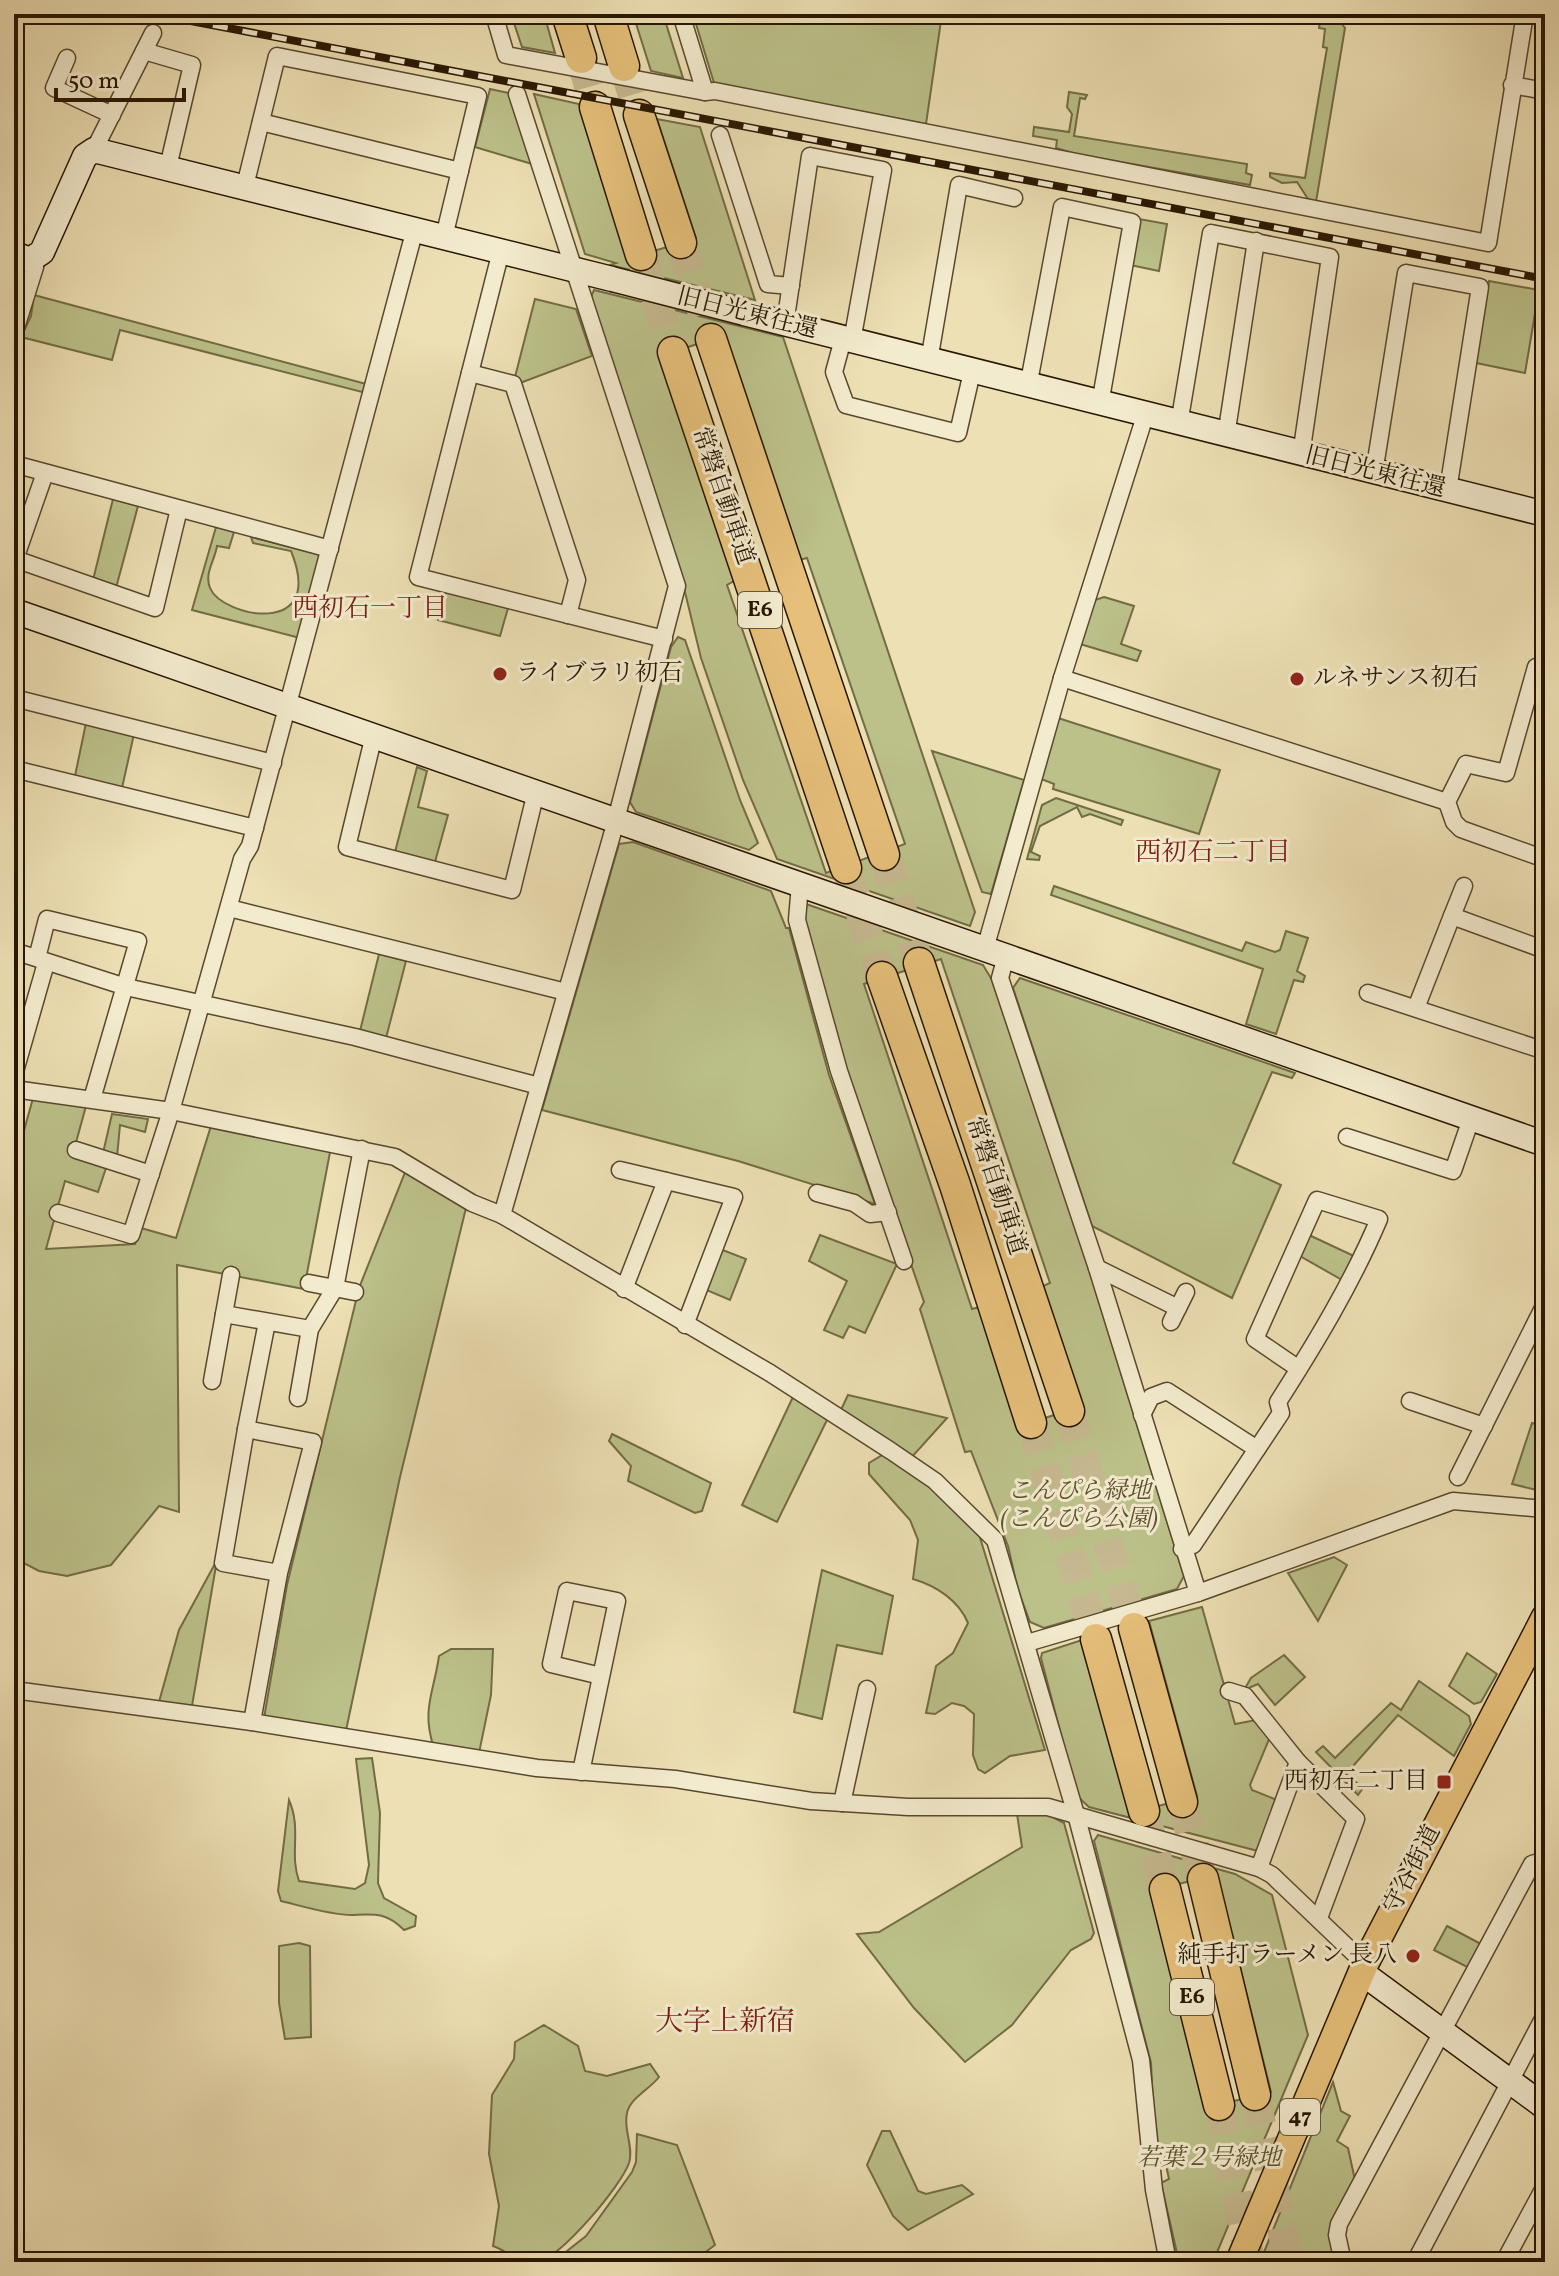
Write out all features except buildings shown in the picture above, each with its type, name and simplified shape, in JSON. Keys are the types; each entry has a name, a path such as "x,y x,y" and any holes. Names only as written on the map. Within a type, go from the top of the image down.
{"highway":[{"path":"567,14 581,58"},
{"path":"608,14 624,66"},
{"path":"595,107 641,255"},
{"path":"639,115 681,243"},
{"name":"常磐自動車道","path":"711,339 884,855"},
{"name":"常磐自動車道","path":"673,352 846,868"},
{"name":"常磐自動車道","path":"919,963 1069,1411"},
{"name":"常磐自動車道","path":"882,977 955,1185 1031,1423"},
{"path":"1134,1628 1182,1802"},
{"path":"1096,1639 1144,1811"},
{"name":"E6","path":"1203,1879 1255,2095"},
{"name":"E6","path":"1165,1889 1219,2105"}],"main road":[{"name":"守谷街道","path":"1239,2262 1363,1968 1545,1617"}],"street":[{"path":"494,14 506,55 705,92 715,91 1488,243 1525,14"},
{"path":"681,14 705,92"},
{"path":"16,326 35,267 24,256 44,248 85,156 94,150 153,33"},
{"path":"144,51 192,65 168,167"},
{"path":"245,186 277,56 478,96 444,237"},
{"path":"67,58 54,88 112,115"},
{"path":"1512,85 1545,91"},
{"path":"502,1215 677,597 675,576 517,94"},
{"path":"261,122 460,171"},
{"path":"720,135 768,284 791,286"},
{"name":"旧日光東往還","path":"94,150 1028,387 1545,514"},
{"path":"785,324 810,156 883,170 848,340 834,372 846,405 958,433 972,372"},
{"path":"929,361 959,185 1014,198"},
{"path":"1028,387 1062,207 1132,222 1100,404"},
{"path":"58,1213 131,1235 255,828 415,229"},
{"path":"1179,424 1211,233 1330,257 1301,455"},
{"path":"1226,436 1256,241"},
{"path":"501,251 418,577 664,639"},
{"path":"1374,473 1406,273 1480,287 1448,490"},
{"path":"470,373 513,384 577,580 568,615"},
{"path":"1145,416 1062,678 995,953 1000,978 1097,1268 1198,1593"},
{"path":"14,464 330,549"},
{"path":"45,473 15,559 155,608 179,509"},
{"path":"14,611 1545,1144"},
{"path":"1545,670 1536,667 1506,773 1466,764 1447,802 1454,822 1461,829 1545,859"},
{"path":"1062,678 1447,802"},
{"path":"14,698 273,763"},
{"path":"374,735 347,847 512,890 536,792"},
{"path":"14,769 255,828"},
{"path":"800,884 797,920 839,1071 904,1261"},
{"path":"1416,1008 1464,886"},
{"path":"229,908 566,992"},
{"path":"1452,916 1545,950"},
{"path":"14,1075 42,961 47,919 138,941 92,1099"},
{"path":"14,951 126,987 355,1037 539,1086"},
{"path":"1368,993 1545,1051"},
{"path":"14,1089 171,1111 395,1157 472,1203 502,1215 770,1373 935,1481 995,1540 1077,1818 1141,2060 1154,2190 1168,2262"},
{"path":"1347,1137 1453,1171 1471,1119"},
{"path":"298,1398 310,1329 335,1288 362,1149"},
{"path":"76,1150 151,1174"},
{"path":"620,1170 734,1197 685,1325"},
{"path":"624,1289 666,1181"},
{"path":"817,1193 854,1203 870,1214 888,1212"},
{"path":"1182,1549 1193,1545 1281,1413 1278,1402 1299,1369 1363,1257 1379,1219 1317,1200 1255,1339 1299,1369"},
{"path":"1097,1268 1174,1315 1186,1292"},
{"path":"212,1381 231,1275"},
{"path":"309,1283 355,1292"},
{"path":"1458,1477 1545,1304"},
{"path":"224,1314 310,1329"},
{"path":"267,1322 223,1563 279,1573"},
{"path":"1142,1415 1151,1397 1167,1391 1257,1449"},
{"path":"1410,1401 1484,1426"},
{"path":"246,1429 313,1442 279,1573 252,1722"},
{"path":"1027,1643 1198,1593 1453,1501 1545,1509"},
{"path":"581,1772 617,1601 567,1591 551,1664 601,1676"},
{"path":"842,1803 867,1689"},
{"path":"14,1690 252,1722 451,1756 581,1772 675,1779 842,1803 1048,1807 1077,1818 1259,1868 1319,1918 1363,1968 1545,2107"},
{"path":"1229,1691 1245,1696 1298,1762 1356,1819 1319,1918"},
{"path":"1259,1868 1298,1762"},
{"path":"1343,2262 1337,2235 1339,2224 1532,1864 1545,1860"},
{"path":"1415,2262 1545,2015"},
{"path":"1504,2262 1545,2186"}],"green space":[{"path":"511,14 544,14 555,53 522,47"},
{"path":"633,14 663,14 683,78 651,71"},
{"path":"693,14 942,14 926,124 714,83"},
{"path":"1321,14 1334,14 1345,28 1316,202 1308,199 1297,182 1282,183 1270,177 1270,173 1305,178 1327,48 1323,47 1325,29 1319,28"},
{"path":"490,89 509,93 532,164 475,147"},
{"path":"1069,92 1087,95 1085,99 1080,98 1074,136 1247,164 1246,173 1252,175 1250,185 1076,154 1056,148 1057,140 1033,136 1034,127 1069,132 1072,114 1067,107"},
{"path":"534,94 579,104 628,259 696,238 657,119 700,127 755,300 610,265 616,263 585,254"},
{"path":"1139,219 1167,224 1159,271 1130,265"},
{"path":"1489,281 1539,290 1525,373 1476,363"},
{"path":"594,290 783,337 975,912 970,926 777,859 743,780 701,658 684,588 591,297","holes":["725,335 799,560 807,558 905,844 826,873 727,585 734,581 673,352"]},
{"path":"34,295 370,385 362,392 120,330 112,360 21,337 31,316"},
{"path":"535,299 576,309 592,356 520,383 515,377"},
{"path":"113,499 138,506 116,588 93,580"},
{"path":"216,527 234,532 229,548 217,546 209,572 210,588 218,598 233,607 250,612 268,613 284,609 295,598 298,579 291,551 253,543 251,537 319,554 323,561 300,638 192,610"},
{"path":"445,592 508,608 500,636 438,620"},
{"path":"1104,597 1134,606 1121,644 1141,651 1137,661 1080,644 1095,600"},
{"path":"678,637 685,640 758,843 749,850 636,812 630,802 671,647"},
{"path":"1058,718 1220,770 1199,834 1053,789 1054,784 1041,779"},
{"path":"86,723 134,734 122,788 75,776"},
{"path":"932,751 1024,780 991,894 982,892"},
{"path":"417,767 427,771 418,807 448,815 435,862 395,852"},
{"path":"1056,798 1123,820 1121,825 1090,814 1082,817 1077,807 1040,826 1031,852 1040,856 1039,860 1027,859 1042,805"},
{"path":"633,842 771,891 786,928 789,928 829,1075 875,1204 738,1161 542,1110 619,844"},
{"path":"1054,886 1242,951 1246,942 1275,952 1280,950 1286,931 1308,938 1297,971 1305,976 1303,982 1294,980 1276,1034 1246,1024 1263,969 1051,895"},
{"name":"こんぴら緑地 (こんぴら公園)","path":"806,904 983,965 992,980 1083,1250 1184,1576 1177,1589 1044,1628 1030,1622 1018,1590 1008,1546 971,1451 965,1452 920,1309 924,1302 853,1095 803,911","holes":["941,959 1050,1283 1043,1286 1082,1406 1017,1427 980,1307 972,1309 864,984"]},
{"path":"379,954 406,961 386,1038 360,1031"},
{"path":"1020,978 1295,1073 1292,1078 1272,1072 1233,1163 1281,1185 1232,1298 1092,1226 1013,988"},
{"path":"33,1098 86,1106 72,1157 106,1168 98,1192 65,1181 46,1249 135,1244 141,1228 176,1238 211,1126 331,1147 304,1289 177,1265 179,1512 159,1506 111,1565 67,1576 39,1571 14,1558 14,1167"},
{"path":"112,1114 148,1119 145,1132 120,1125 117,1157 103,1153"},
{"path":"406,1170 467,1204 400,1477 345,1735 264,1718 287,1585 359,1288"},
{"path":"820,1235 897,1264 865,1333 849,1326 843,1338 824,1330 847,1281 809,1261"},
{"path":"1309,1235 1356,1257 1342,1280 1300,1256"},
{"path":"720,1249 746,1259 730,1300 704,1289"},
{"path":"848,1395 947,1418 911,1458 840,1412"},
{"path":"793,1397 827,1416 827,1420 777,1522 742,1505"},
{"path":"1532,1423 1545,1427 1545,1492 1512,1484"},
{"path":"612,1434 711,1483 702,1511 695,1513 628,1481 631,1466 609,1441"},
{"path":"884,1454 930,1484 978,1531 1045,1750 1010,1756 985,1773 978,1769 973,1755 974,1714 964,1706 952,1703 935,1714 926,1713 936,1666 953,1653 968,1623 946,1595 913,1579 918,1540 910,1520 869,1474 869,1463"},
{"path":"1334,1557 1347,1565 1318,1621 1288,1573"},
{"path":"217,1560 192,1706 159,1702 179,1630"},
{"path":"822,1570 893,1596 882,1654 837,1645 822,1719 794,1712"},
{"path":"1202,1607 1235,1724 1256,1720 1270,1737 1250,1785 1252,1790 1277,1800 1258,1851 1089,1807 1077,1796 1041,1658 1042,1653 1082,1640 1131,1813 1197,1796 1149,1621"},
{"path":"451,1649 493,1649 491,1695 479,1753 434,1748 430,1735 430,1701 439,1656"},
{"path":"1467,1653 1497,1674 1481,1702 1474,1704 1449,1686"},
{"path":"1284,1655 1305,1677 1275,1705 1258,1684 1244,1690 1251,1678"},
{"path":"1419,1681 1469,1716 1471,1724 1454,1756 1398,1715 1346,1774 1363,1788 1358,1795 1316,1752 1323,1746 1335,1758 1391,1703 1401,1710"},
{"path":"372,1758 380,1813 378,1883 384,1898 416,1916 415,1926 404,1930 380,1915 335,1914 281,1901 278,1891 289,1800 295,1821 295,1861 299,1881 355,1889 365,1883 369,1865 356,1759"},
{"path":"1017,1814 1047,1814 1064,1823 1094,1933 1091,1939 1071,1950 1012,2025 965,2062 914,2008 857,1934 879,1932 1022,1847"},
{"name":"若葉２号緑地","path":"1098,1835 1235,1874 1272,1895 1308,2035 1213,2262 1179,2262 1161,2183 1169,2179 1163,2152 1155,2148 1151,2063 1094,1841","holes":["1217,1874 1271,2092 1205,2108 1152,1891"]},
{"path":"1447,1926 1481,1944 1469,1968 1434,1950"},
{"path":"299,1943 310,1946 311,2037 285,2039 279,2003 279,1946"},
{"path":"544,2025 578,2046 585,2071 607,2076 650,2064 659,2077 629,2108 626,2125 630,2157 624,2174 575,2234 548,2257 532,2263 493,2246 499,2206 489,2154 492,2095 514,2059 515,2042"},
{"path":"1333,2082 1341,2111 1350,2116 1337,2141 1348,2148 1355,2180 1338,2262 1260,2262"},
{"path":"882,2131 890,2131 918,2191 926,2194 962,2185 973,2194 908,2230 893,2216 867,2165"},
{"path":"637,2134 677,2145 715,2245 692,2262 553,2262 586,2236 632,2172 636,2162"},
{"path":"478,2252 503,2262 431,2262"}],"tunnel":[{"path":"581,58 595,107"},
{"path":"624,66 639,115"},
{"path":"681,243 711,339"},
{"path":"641,255 673,352"},
{"path":"884,855 919,963"},
{"path":"846,868 882,977"},
{"path":"1069,1411 1134,1628"},
{"path":"1031,1423 1096,1639"},
{"path":"1182,1802 1203,1879"},
{"path":"1144,1811 1165,1889"},
{"path":"1255,2095 1289,2262"},
{"path":"1219,2105 1250,2260"}],"railway":[{"path":"154,14 1545,279"}],"place":[{"name":"ライブラリ初石","path":"500,674"},
{"name":"ルネサンス初石","path":"1297,679"},
{"name":"西初石二丁目","path":"1444,1782"},
{"name":"純手打ラーメン 長八","path":"1413,1956"}],"district":[{"name":"西初石一丁目","path":"370,609"},
{"name":"西初石二丁目","path":"1213,853"},
{"name":"大字上新宿","path":"725,2022"}]}
